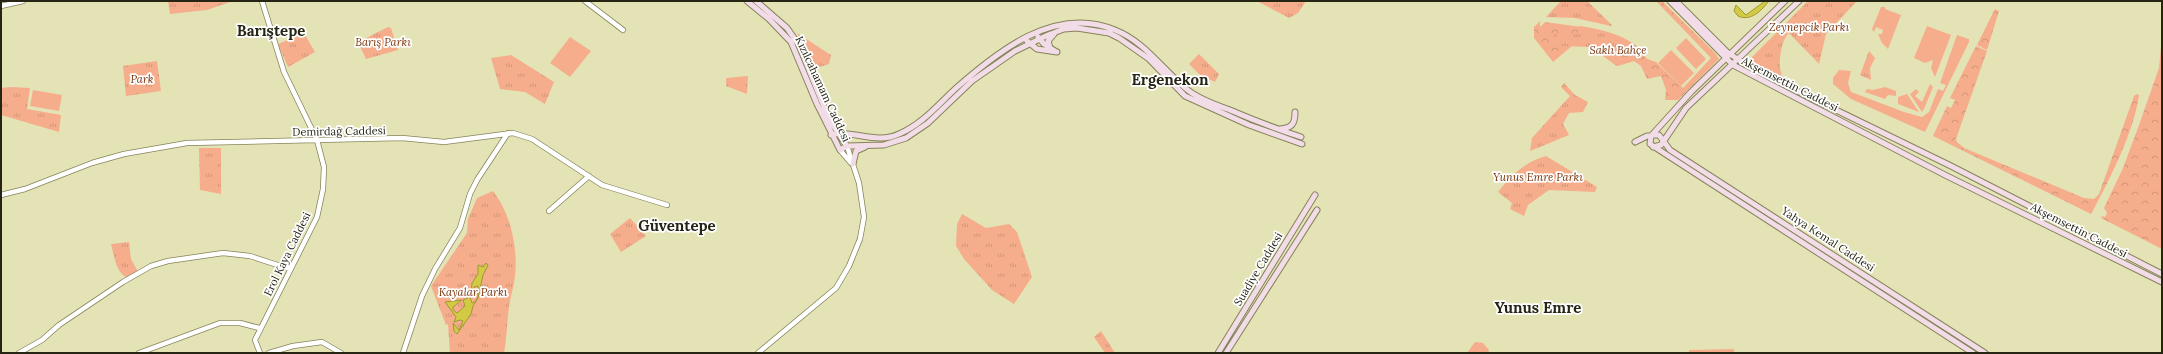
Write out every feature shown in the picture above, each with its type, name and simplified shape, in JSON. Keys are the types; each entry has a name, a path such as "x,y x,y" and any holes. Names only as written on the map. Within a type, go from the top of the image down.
{"main road":[{"name":"Kızılcahamam Caddesi","path":"747,1 774,23 791,42 831,135 840,150 848,146 884,145 906,138 923,128 941,107 996,56 1025,38 1067,23 1097,24 1117,30 1148,52 1180,84 1201,99 1301,137"},
{"name":"Kızılcahamam Caddesi","path":"756,1 787,28 799,45 829,119 840,132 865,138 897,135 915,127 972,81 1015,51 1029,43 1055,33 1077,28 1109,33 1131,45 1149,59 1180,92 1195,101 1249,125 1302,144"},
{"path":"1670,1 1726,59 1733,65 1686,108 1659,146 1653,146 1649,140 1691,92 1726,59 1732,54 1785,1"},
{"path":"1676,1 1727,52 1732,54 1738,60 1799,1"},
{"path":"1015,51 1037,49 1057,52 1039,39 1036,33"},
{"path":"1050,48 1048,41 1055,33"},
{"path":"1025,38 1037,49"},
{"name":"Akşemsettin Caddesi","path":"2162,274 1951,166 1766,77 1738,60 1733,65 1934,169 2162,282"},
{"path":"1180,84 1180,92"},
{"path":"1278,129 1292,126 1295,122 1295,112"},
{"path":"831,135 840,132 848,146"},
{"name":"Yahya Kemal Caddesi","path":"1652,136 1647,136 1635,142 1646,143 1653,146 1973,353"},
{"path":"1652,136 1659,136 1662,141"},
{"name":"Yahya Kemal Caddesi","path":"1662,141 1670,150 1985,353"},
{"path":"853,164 856,151 867,146"},
{"name":"Suadiye Caddesi","path":"1218,353 1315,195"},
{"name":"Suadiye Caddesi","path":"1226,353 1317,210"}],"street":[{"path":"1,6 23,1"},
{"name":"Erol Kaya Caddesi","path":"260,353 254,340 316,217 322,193 324,167 317,140 284,72 262,1"},
{"path":"585,1 623,30"},
{"path":"403,353 422,296 435,270 460,228 470,194 477,180 508,133"},
{"name":"Demirdağ Caddesi","path":"1,195 25,188 92,163 124,154 182,144 402,138 444,142 513,133 532,138 602,185 667,204"},
{"path":"758,353 836,288 850,266 860,239 864,217 859,183 848,146"},
{"path":"840,150 853,164"},
{"path":"549,211 589,176"},
{"path":"19,353 42,340 59,325 124,282 152,266 168,261 223,253 250,256 290,269"},
{"path":"139,353 220,323 240,322 259,328"},
{"path":"269,353 293,346 322,342 341,353"},
{"path":"333,347 335,353"}],"green space":[{"path":"168,1 230,2 207,10 170,14"},
{"path":"1257,1 1306,1 1298,13 1289,18"},
{"path":"1561,1 1587,1 1612,25 1575,18 1546,17"},
{"path":"1656,1 1662,1 1715,53 1719,59 1678,100 1665,100 1666,90 1661,76 1647,79 1641,66 1634,61 1617,66 1602,55 1601,49 1598,47 1572,46 1553,62 1534,38 1534,27 1540,21 1540,27 1545,22 1596,29 1621,37 1636,46 1647,59 1656,62 1683,88 1711,58"},
{"name":"Zeynepcik Parkı","path":"1808,1 1857,1 1826,34 1819,64 1789,33 1784,39 1781,53 1780,69 1783,80 1754,65 1751,62 1752,57"},
{"path":"1881,7 1885,7 1885,9 1901,15 1888,49 1882,43 1878,34 1882,34 1883,30 1876,27 1874,32 1872,29"},
{"path":"1995,9 1999,11 1987,50 1977,45"},
{"name":"Saklı Bahçe","path":"1579,26 1614,34 1631,42 1644,54 1634,61 1617,66 1602,55 1601,49 1598,47 1562,46 1554,42 1553,35 1578,34"},
{"path":"1927,26 1951,35 1935,77 1931,68 1933,60 1925,63 1914,58"},
{"name":"Barış Parkı","path":"388,27 391,28 398,50 366,59 358,42"},
{"path":"304,33 315,52 288,67 278,44"},
{"path":"797,33 831,55 829,64 813,69"},
{"path":"1957,35 1969,39 1969,42 1925,132 1851,99 1833,84 1833,78 1839,70 1851,71 1848,83 1851,92 1904,112 1922,117 1929,112 1938,89 1943,91 1946,85 1940,83"},
{"path":"570,37 591,51 570,77 550,63"},
{"path":"1686,38 1706,59 1696,69 1676,48"},
{"path":"1976,46 1987,51 1956,139 1957,142 1964,148 2084,198 2094,199 2099,194 2134,96 2137,94 2139,95 2132,125 2120,156 2091,214 1933,136 1947,106 1951,108 1955,100 1950,98"},
{"path":"2161,46 2162,249 2101,218 2102,216 2105,217 2107,213 2104,208 2123,168 2159,68"},
{"path":"1671,50 1694,73 1681,86 1658,63"},
{"path":"1869,51 1875,58 1870,68 1871,80 1860,75"},
{"path":"1199,54 1219,74 1215,82 1200,75 1189,64"},
{"path":"511,55 554,82 545,104 525,92 500,89 491,58"},
{"name":"Park","path":"157,61 161,91 126,96 123,66"},
{"path":"748,76 747,94 726,86 726,78"},
{"path":"1564,83 1575,95 1588,102 1583,112 1569,113 1563,124 1569,135 1530,151 1532,138 1570,96 1561,87"},
{"path":"1930,84 1933,87 1922,112 1910,94 1916,89 1919,92 1915,96 1922,102"},
{"path":"1885,87 1896,91 1896,96 1888,95 1885,99 1865,92 1867,89 1873,90"},
{"path":"1,88 30,88 27,109 61,115 59,132 1,115"},
{"path":"33,90 62,95 59,111 30,106"},
{"path":"1907,94 1919,112 1898,104 1898,97"},
{"path":"199,148 221,148 221,194 200,190"},
{"name":"Yunus Emre Parkı","path":"1546,156 1597,187 1595,192 1549,190 1528,205 1524,216 1510,209 1512,203 1498,192 1519,170 1531,162"},
{"name":"Kayalar Parkı","path":"493,191 509,221 514,243 516,265 504,353 450,353 448,324 446,325 431,286 467,233 468,219 477,198"},
{"path":"962,214 986,228 1009,224 1017,232 1032,277 1014,304 992,290 964,259 956,246 957,224"},
{"path":"630,218 646,236 621,252 610,234"},
{"path":"129,242 131,259 138,272 128,278 121,273 118,268 111,244"},
{"path":"1101,331 1115,353 1105,353 1094,337"},
{"path":"1475,342 1483,343 1489,350 1488,353 1467,353"},
{"path":"1734,349 1734,353 1689,353 1689,350"}],"shaded area":[{"path":"1765,1 1769,1 1760,11 1752,16 1738,16 1734,11 1736,5 1746,15"},
{"path":"486,263 488,265 483,275 478,298 473,306 471,314 457,334 454,331 453,323 459,330 463,321 460,320 454,322 456,317 445,302 462,300 453,307 453,310 457,313 465,306 463,300 470,297 472,303 475,302 478,297 478,286 474,287 475,294 471,296 472,283 478,274 478,265 483,267"}],"district":[{"name":"Barıştepe","path":"271,30"},
{"name":"Ergenekon","path":"1170,79"},
{"name":"Güventepe","path":"677,225"},
{"name":"Yunus Emre","path":"1538,307"}]}
